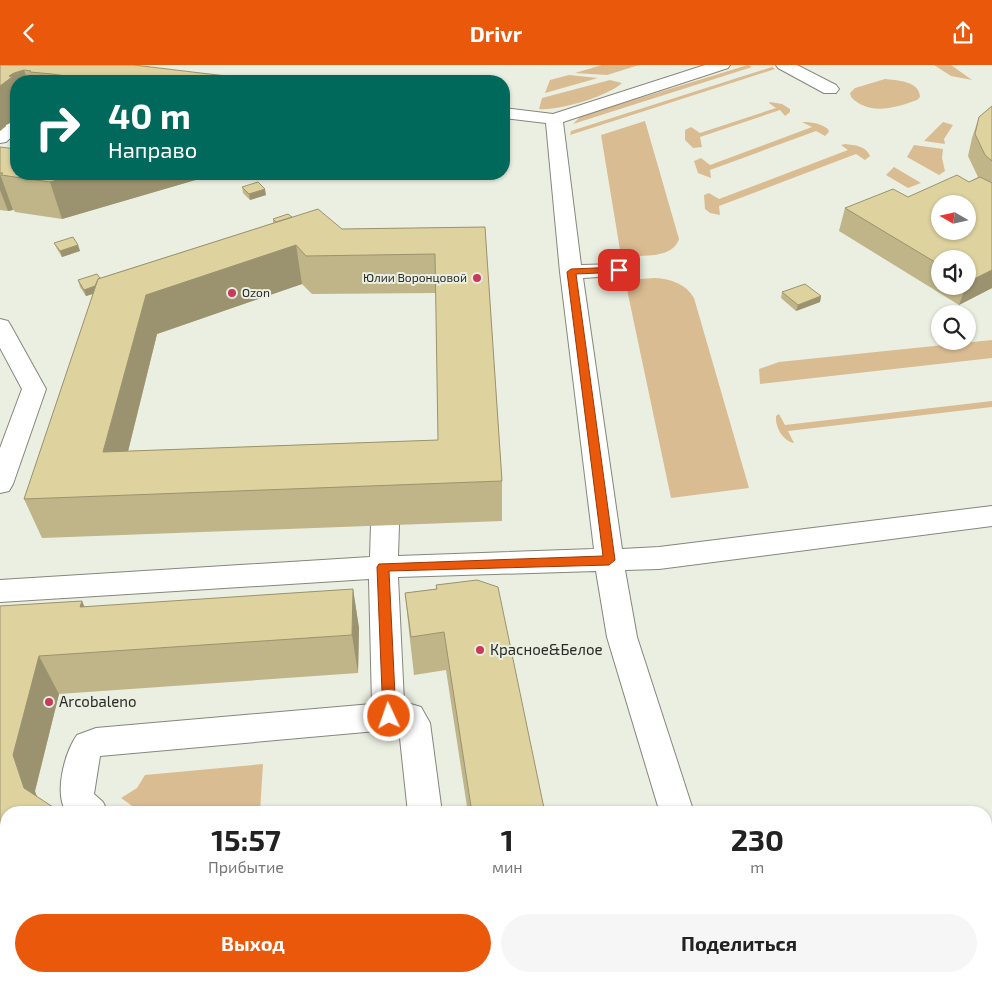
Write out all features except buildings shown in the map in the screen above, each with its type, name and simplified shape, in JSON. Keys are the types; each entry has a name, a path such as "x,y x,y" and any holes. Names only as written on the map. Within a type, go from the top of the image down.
{"street":[{"path":"510,114 554,119 722,65"},
{"path":"784,65 830,89"},
{"path":"554,119 571,272 609,560 622,637 675,806"},
{"path":"0,138 10,129"},
{"path":"571,272 619,270"},
{"path":"0,326 34,389 0,484"},
{"path":"0,591 383,567 659,558 992,516"},
{"path":"385,525 383,567 389,716"},
{"path":"83,806 77,800 85,752 88,746 96,742 402,715 410,717 414,723 425,806"}],"shaded area":[{"path":"602,65 639,65 607,75 575,73"},
{"path":"748,65 752,67 573,124 580,117 594,112"},
{"path":"934,65 951,65 972,80 951,76"},
{"path":"772,67 775,69 570,135 571,131"},
{"path":"569,75 598,78 545,93 550,80"},
{"path":"885,79 907,82 916,88 920,97 909,103 883,109 866,107 851,97 850,93 855,88"},
{"path":"610,80 622,83 606,93 583,102 558,108 539,109 542,98"},
{"path":"770,102 782,104 790,109 790,112 785,116 780,110 700,137 702,147 693,148 685,140 685,130 691,127 700,133 776,108"},
{"path":"645,121 679,239 675,246 662,253 645,256 621,256 601,135"},
{"path":"802,122 819,124 828,129 829,132 825,136 816,131 710,170 711,178 698,173 694,161 701,158 710,165 812,127"},
{"path":"943,122 953,125 944,139 945,144 924,141"},
{"path":"845,144 863,148 870,156 865,160 856,154 719,206 720,215 710,213 705,209 704,195 709,193 719,199 848,150 841,145"},
{"path":"914,145 943,149 942,158 945,171 939,175 907,157"},
{"path":"894,167 921,183 908,188 886,175"},
{"path":"655,278 677,283 687,289 694,298 749,488 671,498 625,280"},
{"path":"992,340 992,358 760,384 759,369 779,362 931,346 931,350 976,350 976,342"},
{"path":"992,401 992,407 788,431 794,443 783,436 778,429 776,420 776,416 779,414 785,425"},
{"path":"263,764 260,806 132,806 121,798 137,788 145,775"}],"place":[{"name":"Юлии Воронцовой","path":"477,278"},
{"name":"Ozon","path":"232,293"},
{"name":"Красное&Белое","path":"480,650"},
{"name":"Arcobaleno","path":"49,702"}],"route":[{"path":"389,716 383,567 609,560 571,272 619,270"}]}
